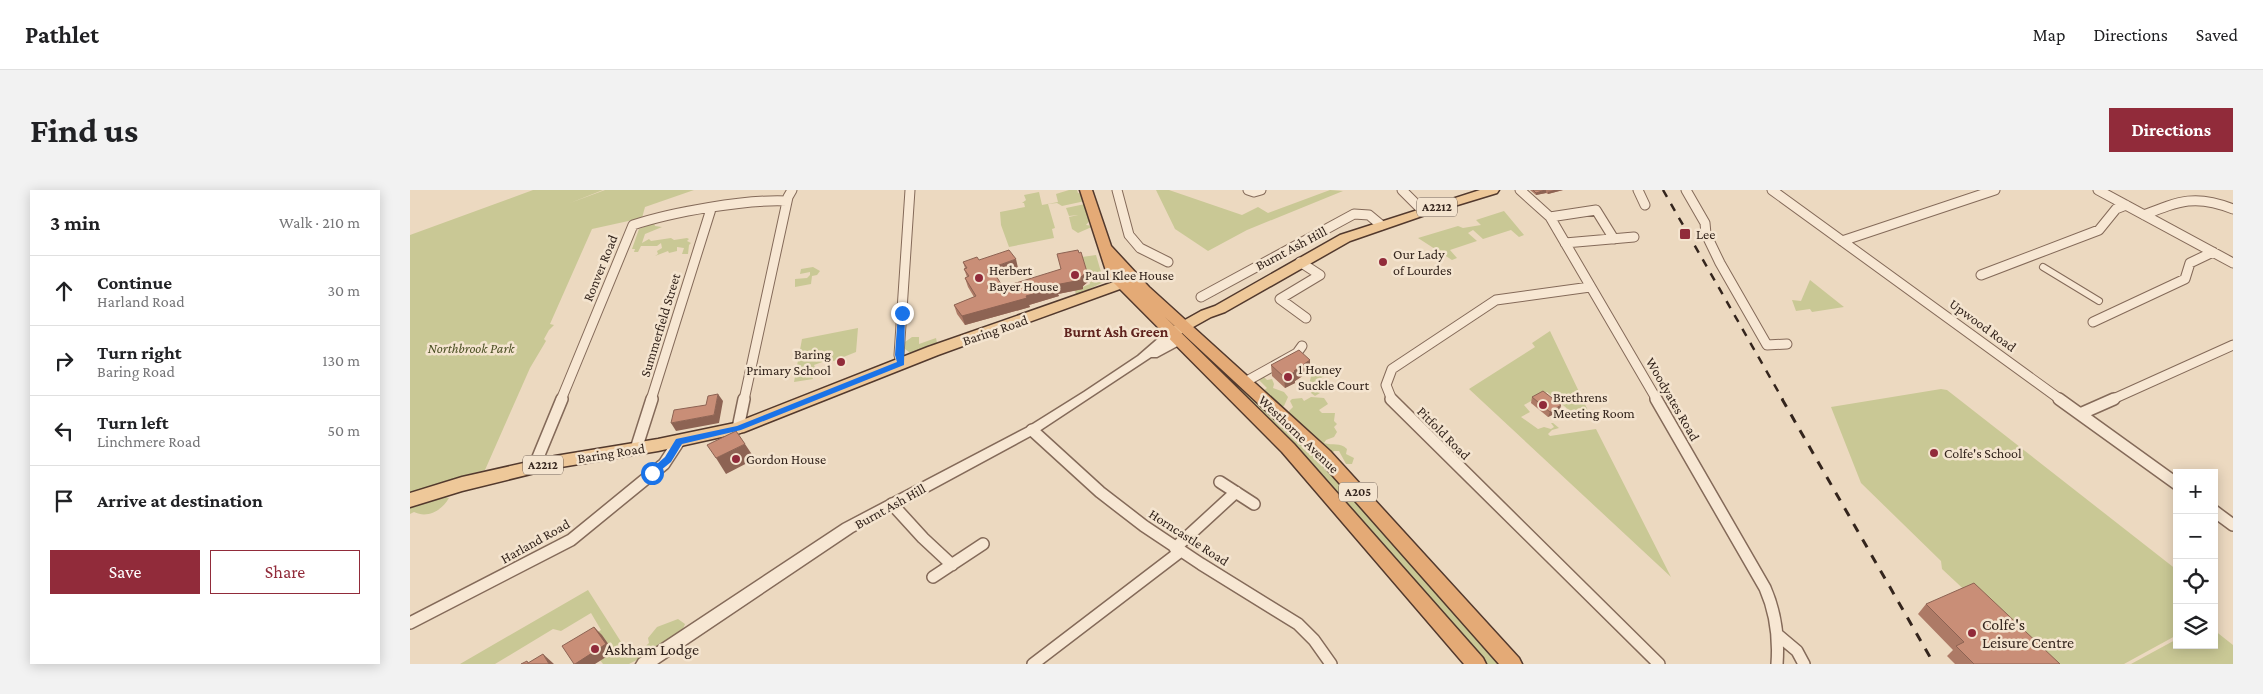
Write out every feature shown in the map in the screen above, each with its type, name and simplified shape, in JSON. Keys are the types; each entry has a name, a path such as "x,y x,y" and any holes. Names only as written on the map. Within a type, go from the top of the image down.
{"highway":[{"name":"A205","path":"1086,190 1105,245 1127,282"},
{"name":"A205","path":"1105,245 1127,282"},
{"name":"Westhorne Avenue","path":"1127,282 1182,332 1245,382 1324,456 1512,664"},
{"name":"Westhorne Avenue","path":"1182,332 1288,448 1476,664"}],"main road":[{"name":"Burnt Ash Hill","path":"1182,332 1330,245 1381,225 1493,190"},
{"name":"Baring Road","path":"1068,304 1127,282"},
{"name":"Baring Road","path":"410,500 462,484 534,467 679,441 738,428 901,363 1127,282"}],"street":[{"path":"901,363 899,355 910,190"},
{"path":"1117,190 1129,235 1140,248 1168,262"},
{"path":"1248,190 1254,192 1261,190"},
{"path":"1402,190 1423,211"},
{"name":"Woodyates Road","path":"1520,190 1550,217 1768,591 1776,615 1778,635 1777,664"},
{"path":"1638,190 1645,205"},
{"path":"1686,190 1705,223 1706,234 1720,263 1767,345 1787,344"},
{"name":"Upwood Road","path":"1772,190 2173,481"},
{"path":"2098,190 2233,263"},
{"path":"1842,241 1990,191"},
{"path":"738,428 789,196"},
{"name":"Ronver Road","path":"534,467 632,226 639,222 789,196"},
{"path":"2144,214 2190,198 2209,200 2233,210"},
{"path":"1981,275 2099,230 2106,224 2110,215 2126,205"},
{"name":"Summerfield Street","path":"636,449 711,209"},
{"path":"1550,217 1596,210 1614,239"},
{"name":"Burnt Ash Hill","path":"1201,297 1354,214 1370,214 1381,225"},
{"path":"1565,243 1634,237"},
{"path":"2093,322 2185,278 2190,263 2213,252"},
{"path":"1300,262 1320,275 1280,299 1306,318"},
{"path":"2043,267 2098,301"},
{"name":"Pitfold Road","path":"1590,287 1496,300 1392,370 1387,376 1385,384 1388,396 1414,424 1659,664"},
{"name":"Burnt Ash Hill","path":"644,664 848,528 1032,430 1182,332"},
{"path":"1245,382 1297,353 1302,346"},
{"path":"2080,414 2233,346"},
{"name":"Horncastle Road","path":"1032,430 1110,500 1178,550 1298,624 1314,640 1331,664"},
{"name":"Harland Road","path":"410,623 570,540 664,464 679,441"},
{"path":"1220,482 1254,504"},
{"path":"1033,664 1178,550 1236,492"},
{"path":"892,504 923,538 952,565"},
{"path":"2218,514 2233,525"},
{"path":"934,577 983,544"},
{"path":"1778,635 1797,651 1804,664"}],"green space":[{"name":"Northbrook Park","path":"533,190 603,190 570,203 605,190 694,190 645,207 642,218 592,229 550,324 554,325 549,330 544,339 546,341 530,368 485,470 458,477 461,478 410,498 410,235"},
{"path":"1077,190 1078,193 1082,194 1085,201 1062,206 1057,203 1048,204 1055,228 1052,229 1054,238 1009,247 1001,225 1000,212 1025,207 1024,203 1022,203 1026,200 1024,195 1039,192 1042,205 1058,202 1056,194"},
{"path":"1156,190 1169,190 1242,215 1258,207 1268,213 1330,190 1343,191 1247,230 1208,251 1175,229"},
{"path":"1085,204 1093,217 1086,225 1094,226 1078,233 1072,229 1069,217 1078,215 1069,216 1066,208"},
{"path":"1504,211 1524,235 1519,237 1511,230 1483,239 1473,230 1468,233 1477,241 1450,250 1457,258 1452,260 1418,238 1458,226 1463,228 1481,225 1476,220"},
{"path":"654,223 655,226 662,227 645,234 642,243 649,239 651,241 687,238 689,239 687,241 691,243 688,254 682,254 684,248 677,247 677,251 669,253 668,251 655,256 658,254 657,251 662,248 661,243 657,246 641,246 638,252 634,252 635,249 632,249 639,229"},
{"path":"1096,255 1104,282 1076,295 1075,290 1090,284 1082,257"},
{"path":"813,267 820,271 817,275 812,276 811,284 795,287 795,279 807,278 810,275 810,272 800,274 801,269"},
{"path":"1810,280 1844,307 1812,312 1810,309 1796,311 1792,300 1801,301"},
{"path":"858,328 856,352 831,362 825,361 814,365 817,372 811,374 813,379 794,382 802,339"},
{"path":"1550,331 1593,421 1569,410 1547,392 1524,405 1530,412 1521,417 1538,429 1544,427 1551,429 1554,427 1551,423 1553,423 1559,428 1552,430 1548,434 1550,436 1596,429 1671,577 1469,389 1535,347 1532,343"},
{"path":"912,337 919,337 919,344 936,338 937,343 928,345 926,349 913,355 905,349 905,342"},
{"path":"1209,353 1347,489 1502,664 1487,664 1307,459 1205,355"},
{"path":"1317,368 1323,369 1324,376 1318,380 1323,383 1317,389 1320,393 1315,396 1311,393 1310,383 1311,376"},
{"path":"1263,376 1267,380 1272,379 1273,388 1284,392 1288,397 1284,406 1280,407 1263,391 1267,388 1258,379"},
{"name":"Colfe's School","path":"1941,389 1947,390 2173,567 2173,637 2124,664 2044,664 1942,569 1941,561 1861,483 1831,407"},
{"path":"1311,397 1324,398 1328,404 1319,410 1322,413 1335,413 1334,421 1337,424 1334,427 1337,432 1334,437 1326,440 1324,443 1339,445 1347,449 1346,454 1354,458 1352,464 1346,464 1339,451 1334,451 1330,456 1303,425 1289,416 1289,411 1293,407 1290,401 1292,399 1302,398 1304,401"},
{"path":"442,496 449,498 439,510 429,514 414,512 410,514 410,506 415,507"},
{"path":"588,590 630,656 639,652 649,643 648,638 657,627 678,619 685,624 683,629 658,649 629,664 603,664 600,660 614,652 588,638 601,630 591,613 561,631 553,629 495,664 460,664"},
{"path":"2218,633 2233,645 2233,664 2131,664 2173,641 2173,649 2218,649"}],"building":[{"path":"1533,190 1545,190 1536,193"},
{"path":"1009,250 1016,259 991,268 1003,287 1061,269 1057,254 1078,250 1079,253 1081,252 1087,272 1081,277 1081,280 1055,285 1057,287 1026,296 1027,298 962,316 954,305 976,296 965,278 969,276 964,269 967,268 963,262 977,257 979,260"},
{"path":"1299,350 1310,360 1295,372 1284,377 1271,365"},
{"path":"1543,391 1561,405 1550,412 1532,397"},
{"path":"718,394 714,415 671,423 674,410 706,405 708,396"},
{"path":"736,431 745,444 716,458 707,445"},
{"name":"Colfe's Leisure Centre","path":"1974,583 2060,664 1974,664 1956,646 1964,642 1926,604"},
{"path":"594,627 606,644 574,664 562,646"},
{"path":"543,654 549,664 521,664 527,661 528,663"}],"railway":[{"path":"1663,190 1783,400"},
{"path":"1782,399 1934,664"}],"place":[{"name":"Lee","path":"1685,234"},
{"name":"Our Lady of Lourdes","path":"1383,262"},
{"name":"Paul Klee House","path":"1075,275"},
{"name":"Herbert Bayer House","path":"979,278"},
{"name":"Baring Primary School","path":"841,362"},
{"name":"1 Honey Suckle Court","path":"1288,377"},
{"name":"Brethrens Meeting Room","path":"1543,405"},
{"name":"Colfe's School","path":"1934,453"},
{"name":"Gordon House","path":"736,459"},
{"name":"Colfe's Leisure Centre","path":"1972,633"},
{"name":"Askham Lodge","path":"595,649"}],"district":[{"name":"Burnt Ash Green","path":"1116,332"}],"route":[{"path":"652,473 664,464 679,441 733,430 763,420 901,363 899,355 902,313"}]}
